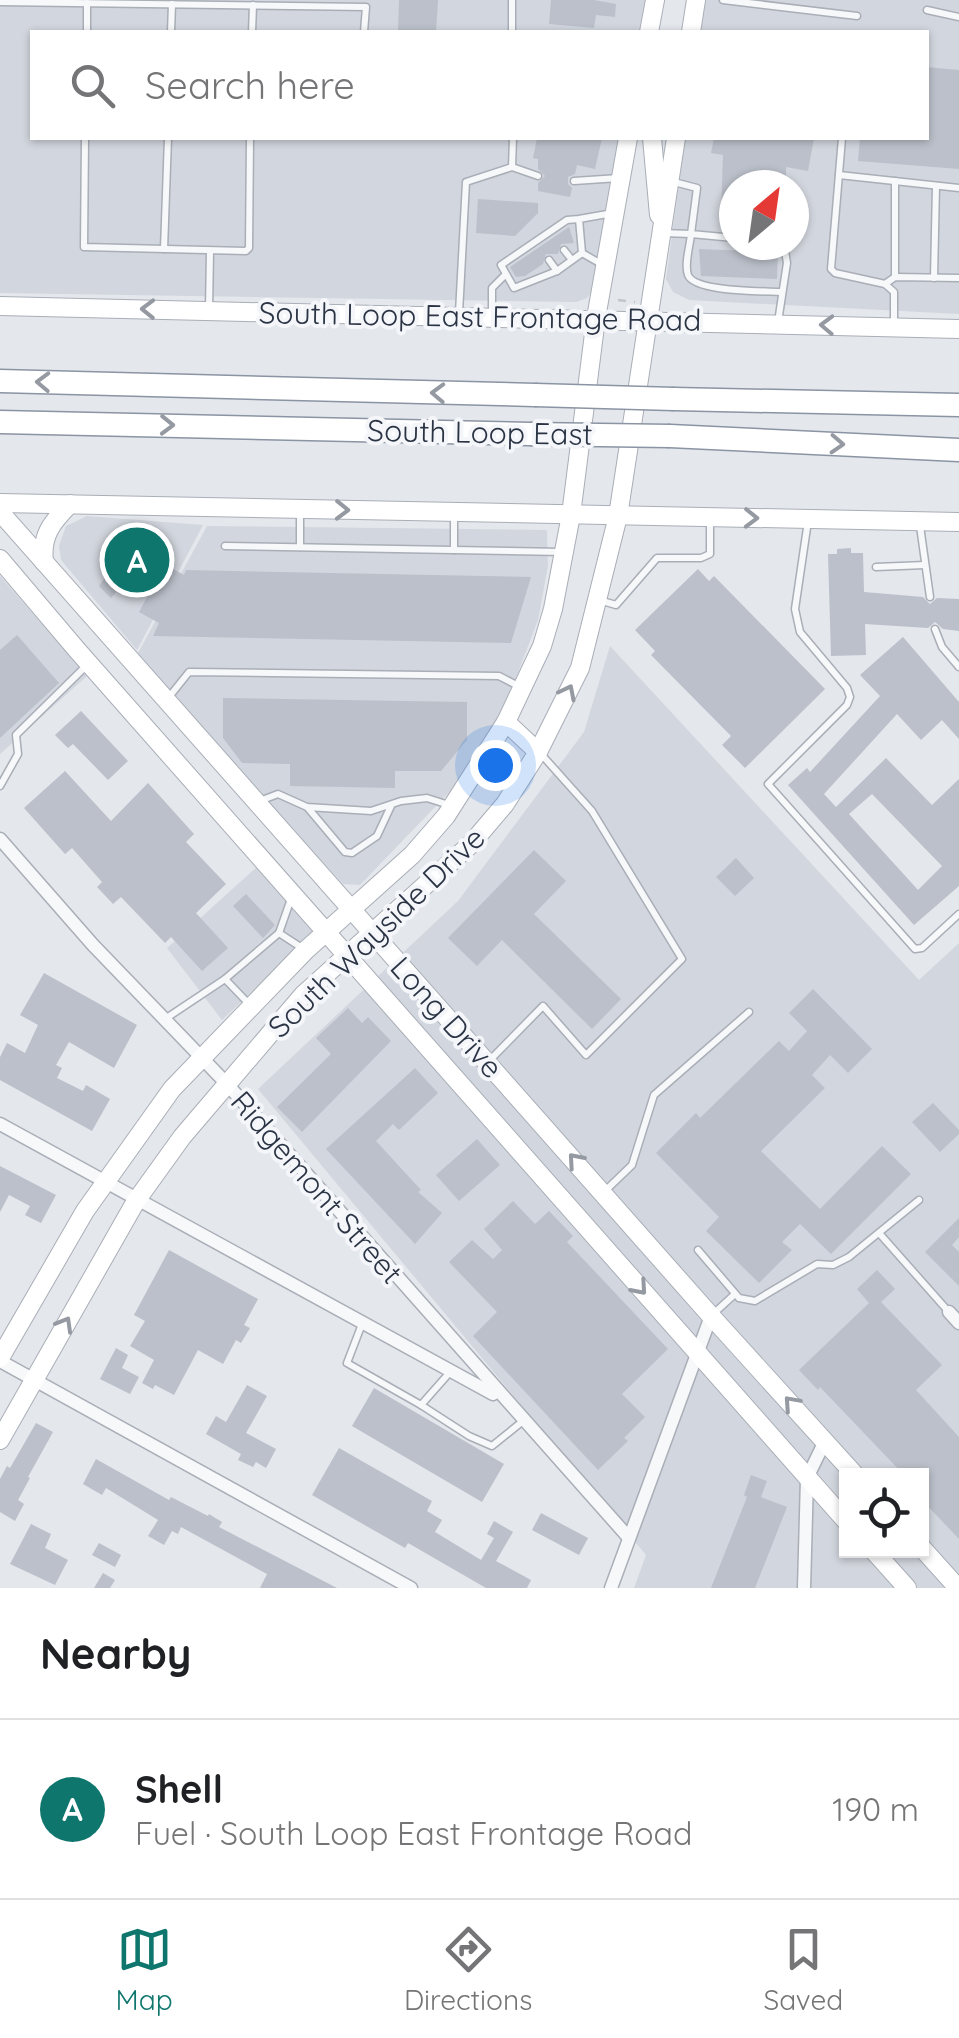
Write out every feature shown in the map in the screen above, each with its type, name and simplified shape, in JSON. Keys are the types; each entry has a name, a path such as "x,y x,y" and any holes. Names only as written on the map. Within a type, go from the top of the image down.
{"highway":[{"name":"South Loop East","path":"0,381 959,405"},
{"name":"South Loop East","path":"0,422 670,436 959,450"}],"main road":[{"path":"650,30 657,0"},
{"path":"657,0 659,30"},
{"path":"691,30 696,0"},
{"name":"South Wayside Drive","path":"0,1360 50,1266 146,1123 250,1006 412,855 453,806 506,722 542,646 554,609 571,515 596,318 628,140"},
{"path":"652,140 662,237"},
{"name":"South Wayside Drive","path":"0,1440 136,1201 182,1137 303,995 471,844 505,804 538,752 580,668 618,516 646,311 662,237 676,140"},
{"name":"South Loop East Frontage Road","path":"0,306 596,318 646,311 778,323 959,329"},
{"path":"0,503 919,520 958,526"},
{"path":"44,562 42,544 46,533 70,504"},
{"name":"Long Drive","path":"0,512 849,1468"},
{"name":"Long Drive","path":"2,566 839,1513"},
{"path":"83,657 101,628"},
{"path":"506,722 538,752"},
{"path":"211,801 235,779"},
{"path":"460,1083 488,1062"},
{"path":"575,1214 603,1192"},
{"path":"929,1556 958,1588"},
{"path":"880,1558 907,1588"}],"street":[{"name":"Ridgemont Street","path":"0,839 226,1084 629,1538"},
{"path":"0,1124 504,1400"},
{"path":"949,1312 959,1323"},
{"path":"611,1588 711,1316"},
{"path":"0,1360 411,1588"},
{"path":"804,1588 807,1478 825,1441"}],"lane":[{"path":"512,0 512,30"},
{"path":"723,0 857,16"},
{"path":"2,1 366,6 364,30"},
{"path":"86,30 87,3"},
{"path":"171,30 172,4"},
{"path":"252,5 252,30"},
{"path":"927,10 959,17"},
{"path":"85,140 84,247 210,251 248,248 250,140"},
{"path":"164,250 168,140"},
{"path":"512,167 513,140"},
{"path":"842,140 831,268 835,273 885,284 894,292 894,327"},
{"path":"459,314 466,182 512,167 538,176"},
{"path":"840,175 959,188"},
{"path":"574,181 620,178"},
{"path":"894,277 895,181"},
{"path":"670,182 697,188 687,267 688,276 698,286 782,292"},
{"path":"934,278 936,186"},
{"path":"582,253 557,270 535,275 514,288 501,264 538,244 567,220 614,212"},
{"path":"579,219 582,253"},
{"path":"662,237 719,237"},
{"path":"564,250 572,260"},
{"path":"210,251 210,310"},
{"path":"582,253 605,266"},
{"path":"549,260 557,270"},
{"path":"778,323 786,260"},
{"path":"492,316 492,288 506,276"},
{"path":"885,284 894,277 959,278"},
{"path":"300,510 300,547"},
{"path":"454,513 454,550"},
{"path":"598,599 616,605 657,558 701,558 710,554 710,517"},
{"path":"808,519 796,621 800,632 847,688 850,697 847,705 768,784 915,949 922,948 959,914"},
{"path":"919,520 930,597"},
{"path":"224,546 563,552"},
{"path":"876,566 925,565"},
{"path":"935,629 942,647 959,667"},
{"path":"0,786 16,761 16,735 83,657"},
{"path":"166,700 190,672 499,676 523,688"},
{"path":"488,1062 543,1006 586,1055 682,959 592,811 538,752"},
{"path":"256,803 278,794 307,807 372,812 427,798 453,806"},
{"path":"307,807 345,852 352,853 376,836 391,805"},
{"path":"164,1020 225,980 279,933 293,894"},
{"path":"279,933 306,950"},
{"path":"225,980 250,1006"},
{"path":"603,1192 632,1165 654,1094 749,1012"},
{"path":"698,1250 736,1294 745,1301 754,1301 816,1264 833,1265 849,1258 920,1200"},
{"path":"879,1233 949,1312"},
{"path":"711,1316 736,1294"},
{"path":"362,1323 347,1363 492,1446 523,1421"},
{"path":"422,1405 451,1371"}],"path":[{"path":"615,300 646,311"}],"shaded area":[{"path":"0,0 645,0 639,30 30,30 30,140 620,140 595,288 587,298 576,302 0,293"},
{"path":"703,0 959,0 959,314 689,300 673,292 666,279 685,140 929,140 929,30 699,30"},
{"path":"87,516 203,525 137,650 61,560 59,546 66,526"},
{"path":"207,526 547,530 548,566 538,620 506,704 460,781 360,885 343,884 138,653"},
{"path":"0,576 87,676 0,754"},
{"path":"610,646 919,980 959,943 959,1588 634,1588 646,1555 258,1089 458,901 584,732"},
{"path":"258,866 314,933 222,1020 167,948"}],"building":[{"path":"399,0 438,0 436,30 398,30"},
{"path":"551,0 616,4 615,17 596,15 594,28 549,24"},
{"path":"929,67 959,70 959,169 858,161 860,140 929,140"},
{"path":"537,140 602,140 595,169 577,165 575,174 568,177 570,197 538,191 538,183 545,176 538,169 538,159 533,158"},
{"path":"714,140 814,140 808,170 722,170 723,155 711,153"},
{"path":"478,199 538,203 538,213 515,236 476,233"},
{"path":"569,227 574,243 561,244 558,254 546,254 543,264 525,276 516,277 510,267"},
{"path":"699,249 719,250 719,260 778,260 777,279 701,276"},
{"path":"122,526 140,527 138,550 184,575 186,570 531,577 511,643 153,636 159,623 139,612 152,588 131,576 111,598 99,586 120,556"},
{"path":"851,548 851,553 863,553 864,592 923,597 930,604 937,598 959,599 959,631 943,629 935,622 928,628 865,624 866,655 831,656 828,554"},
{"path":"698,569 709,581 714,576 825,689 745,768 722,745 731,736 651,655 655,651 635,630"},
{"path":"17,635 59,683 0,738 0,650"},
{"path":"903,637 959,702 959,739 942,720 921,740 897,714 824,794 836,807 886,758 932,805 959,779 959,886 914,925 788,785 807,768 810,772 880,696 860,675","holes":["872,794 942,866 918,890 849,814"]},
{"path":"223,698 467,702 467,740 441,771 395,771 395,788 290,786 290,764 242,763 223,738"},
{"path":"81,711 128,761 108,780 73,744 68,748 55,735"},
{"path":"65,771 111,821 148,783 194,834 186,842 226,884 196,913 228,948 202,971 171,937 165,943 121,897 113,904 97,887 102,882 72,848 65,854 24,808"},
{"path":"534,850 566,881 534,914 621,999 592,1029 502,940 477,966 448,938"},
{"path":"736,858 754,878 735,896 716,877"},
{"path":"246,894 275,925 263,938 233,906"},
{"path":"44,973 137,1025 114,1068 69,1042 56,1065 62,1068 57,1078 83,1091 86,1085 110,1099 92,1131 0,1080 0,1057 7,1043 25,1053 38,1025 20,1015"},
{"path":"813,989 872,1049 848,1073 830,1055 812,1075 825,1088 761,1151 820,1209 882,1146 911,1174 831,1254 800,1224 782,1242 792,1250 759,1283 706,1231 719,1217 656,1153 696,1113 700,1118 779,1041 789,1051 807,1031 789,1013"},
{"path":"348,1008 362,1023 368,1017 391,1041 302,1132 277,1107 331,1054 316,1038"},
{"path":"415,1068 438,1093 399,1130 393,1124 376,1141 421,1190 418,1192 442,1213 415,1244 326,1149"},
{"path":"933,1103 959,1130 940,1152 912,1122"},
{"path":"477,1139 500,1165 459,1201 436,1175"},
{"path":"0,1166 56,1195 41,1223 25,1215 30,1206 9,1195 0,1212"},
{"path":"513,1201 535,1224 549,1211 573,1236 567,1242 668,1349 622,1394 645,1417 624,1438 628,1441 598,1470 473,1336 497,1312 449,1262 472,1240 493,1259 502,1250 484,1229"},
{"path":"959,1218 959,1237 952,1245 959,1252 959,1286 925,1252"},
{"path":"169,1250 258,1299 244,1325 250,1328 241,1343 236,1340 223,1364 198,1350 174,1395 142,1383 154,1360 130,1346 145,1321 134,1315"},
{"path":"877,1270 895,1289 881,1302 942,1365 916,1390 959,1437 959,1539 929,1507 929,1468 897,1468 799,1370 869,1303 857,1289"},
{"path":"116,1348 128,1355 122,1368 139,1377 130,1394 100,1379"},
{"path":"247,1385 267,1396 246,1433 276,1449 266,1468 256,1462 253,1467 238,1460 241,1454 206,1434 216,1416 226,1422"},
{"path":"374,1388 504,1464 482,1502 352,1426"},
{"path":"36,1423 53,1432 18,1500 24,1504 15,1521 0,1512 0,1479"},
{"path":"339,1448 432,1501 427,1511 442,1520 435,1532 481,1560 494,1538 487,1534 494,1521 513,1532 496,1561 531,1580 527,1588 486,1588 312,1495"},
{"path":"96,1459 169,1500 171,1497 209,1514 222,1522 219,1527 337,1588 260,1588 267,1574 181,1527 178,1534 172,1531 164,1545 148,1536 158,1520 106,1488 102,1495 83,1484"},
{"path":"751,1475 767,1481 761,1497 787,1507 755,1588 711,1588 747,1497 744,1495"},
{"path":"541,1513 588,1538 579,1555 532,1530"},
{"path":"31,1524 51,1534 45,1548 68,1560 55,1585 10,1564"},
{"path":"99,1543 121,1555 115,1567 92,1555"},
{"path":"103,1573 115,1580 110,1588 94,1588"}],"place":[{"name":"Shell","path":"137,560"}]}
